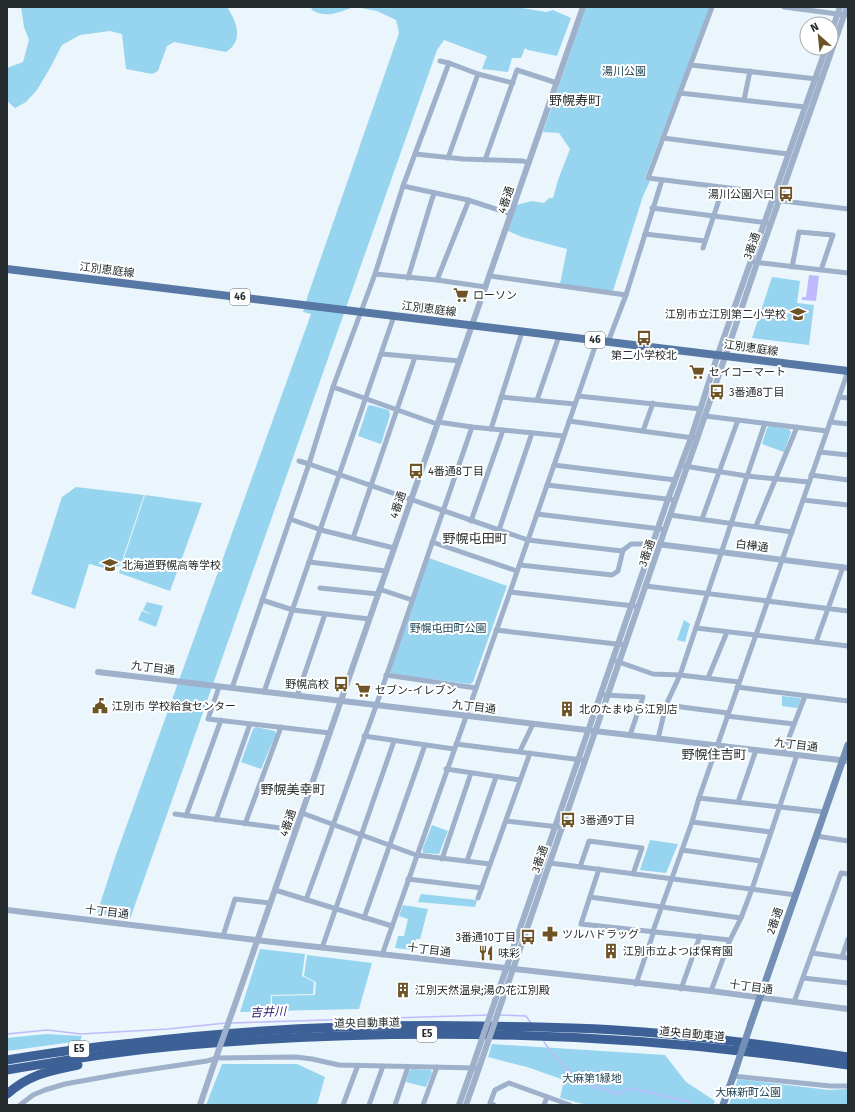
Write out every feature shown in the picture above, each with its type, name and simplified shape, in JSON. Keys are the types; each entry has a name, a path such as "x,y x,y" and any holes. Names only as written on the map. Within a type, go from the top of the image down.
{"highway":[{"name":"道央自動車道","path":"7,1058 187,1036 344,1026 428,1025 628,1031 725,1040 848,1057"},
{"name":"道央自動車道","path":"7,1070 186,1045 344,1035 429,1034 627,1040 725,1048 848,1065"},
{"path":"7,1094 29,1078 47,1071 186,1045"}],"main road":[{"name":"江別恵庭線","path":"7,268 848,371"},
{"name":"2番通","path":"723,1105 816,836 845,760 848,745"}],"street":[{"name":"4番通","path":"216,1058 583,7"},
{"path":"712,7 648,178 723,188 848,209"},
{"path":"784,7 841,14"},
{"name":"3番通","path":"694,438 700,409 768,223 780,198 818,79 841,14 840,7"},
{"name":"3番通","path":"839,18 847,7"},
{"name":"3番通","path":"768,223 773,196 805,107 818,79 824,56"},
{"path":"440,61 478,74 513,83"},
{"path":"232,688 309,464 333,387 362,312 403,186 449,63"},
{"path":"691,65 818,79"},
{"path":"485,160 517,70 557,83"},
{"path":"744,100 750,71"},
{"path":"448,158 478,74"},
{"path":"680,93 805,107"},
{"path":"663,138 788,154"},
{"path":"415,154 448,158 523,161 529,163"},
{"path":"608,342 626,295 662,180"},
{"path":"403,186 434,194 469,200 511,214"},
{"path":"703,248 723,188"},
{"path":"408,278 434,194"},
{"path":"437,280 469,200"},
{"path":"652,208 768,223"},
{"path":"792,267 799,232 833,235 821,270"},
{"path":"645,234 705,241"},
{"path":"754,262 848,273"},
{"path":"375,274 437,280 486,287"},
{"path":"490,276 626,295"},
{"path":"264,692 394,316"},
{"path":"491,429 522,332"},
{"path":"537,400 559,336"},
{"path":"382,955 465,716 520,565 597,341"},
{"path":"382,354 460,361"},
{"name":"3番通","path":"635,606 646,586 657,544 658,529 694,438 705,416 721,355"},
{"path":"353,538 415,356"},
{"path":"636,984 653,931 692,822 716,745 848,371"},
{"path":"333,387 438,423 564,436"},
{"path":"578,396 700,409"},
{"path":"501,397 575,404"},
{"path":"839,397 848,398"},
{"path":"643,431 653,404"},
{"path":"705,416 827,431"},
{"path":"702,519 718,471 738,420"},
{"path":"569,421 694,438"},
{"path":"830,422 848,424"},
{"path":"658,739 666,706 680,675 765,423"},
{"path":"306,900 376,706 472,427"},
{"path":"756,526 774,479 797,427"},
{"path":"470,521 503,430"},
{"path":"499,530 532,433"},
{"path":"820,452 848,455"},
{"path":"299,461 528,540 623,550"},
{"path":"554,465 676,480"},
{"path":"684,466 747,476 809,482"},
{"name":"3番通","path":"510,969 635,606 657,544 665,530 670,515 671,499 676,480 684,466"},
{"path":"812,475 848,480"},
{"path":"547,485 671,499"},
{"path":"803,500 848,506"},
{"path":"537,514 665,530"},
{"path":"670,515 792,532"},
{"path":"290,519 321,530 394,548"},
{"path":"432,542 517,571"},
{"path":"520,565 612,575 618,572 623,550 631,544 657,544"},
{"name":"白樺通","path":"657,544 846,567"},
{"path":"310,562 386,571"},
{"path":"816,642 846,567"},
{"path":"646,586 848,611"},
{"path":"320,588 378,592 412,600"},
{"path":"510,592 635,606"},
{"path":"262,600 293,610 369,619"},
{"path":"297,696 325,614"},
{"path":"696,628 848,646"},
{"path":"496,630 622,644"},
{"path":"708,678 727,632"},
{"path":"616,661 653,674 708,678 805,696 848,701"},
{"name":"九丁目通","path":"98,672 376,706 845,760"},
{"path":"386,675 476,688"},
{"path":"219,687 208,719 330,733"},
{"path":"604,695 643,698 630,735"},
{"path":"783,753 805,696"},
{"path":"666,706 794,724"},
{"path":"186,816 221,720"},
{"path":"216,820 250,724"},
{"path":"520,751 533,724"},
{"path":"245,824 282,727"},
{"path":"364,736 425,745 520,751 582,760"},
{"path":"322,948 394,741"},
{"path":"364,918 425,745"},
{"path":"738,802 756,750"},
{"path":"478,898 530,753"},
{"path":"711,992 730,940 741,918 752,889 797,755"},
{"path":"446,770 520,780"},
{"path":"442,859 471,773"},
{"path":"467,861 496,777"},
{"path":"699,798 825,812"},
{"path":"302,813 416,856 490,864"},
{"path":"175,814 296,830"},
{"path":"506,821 559,827"},
{"path":"692,822 771,832"},
{"name":"3番通","path":"459,1105 475,1068 498,1001 550,863 559,827"},
{"path":"816,836 848,841"},
{"path":"580,867 589,841 642,848 633,874"},
{"path":"682,850 761,861"},
{"path":"550,863 796,895"},
{"path":"599,869 581,924 730,940"},
{"path":"794,1002 841,873 848,874"},
{"path":"408,879 482,888"},
{"path":"275,890 392,926"},
{"path":"590,897 741,918"},
{"path":"223,936 235,898 270,903"},
{"name":"十丁目通","path":"7,910 848,1009"},
{"path":"680,989 700,936"},
{"path":"812,953 845,957 848,939"},
{"path":"803,978 848,983"},
{"path":"20,1105 33,1095 65,1084 207,1061 216,1058 296,1057 312,1058 339,1065 475,1068"},
{"path":"200,1105 216,1058"},
{"path":"343,1105 358,1065"},
{"path":"369,1105 383,1066"},
{"path":"395,1105 408,1067"},
{"path":"423,1105 437,1067"},
{"name":"3番通","path":"466,1105 475,1068"},
{"path":"734,1073 830,1086 848,1086"},
{"path":"494,1105 490,1104 495,1090 509,1083 570,1105"},
{"path":"544,1105 547,1097"}],"green space":[{"path":"21,7 227,7 236,25 237,37 232,48 226,52 174,42 167,46 158,71 152,74 126,69 122,34 110,31 80,35 62,45 37,90 26,102 15,108 7,101 7,68 23,62 29,40 24,27"},
{"path":"311,7 354,7 338,13 322,14 312,10"},
{"path":"356,7 516,7 546,12 553,10 571,18 557,56 528,50 525,48 521,58 512,58 508,72 482,69 487,56 444,40 437,50 130,919 97,913 116,855 311,314 303,312 308,295 399,33 396,20 377,11"},
{"name":"湯川公園","path":"586,7 710,7 645,178 650,181 643,196 613,291 560,284 567,249 522,237 506,230 516,205 532,201 544,203 549,198 553,198 570,149 559,133 543,132"},
{"path":"772,277 800,281 797,303 814,305 809,345 752,338"},
{"path":"370,405 389,410 390,415 381,444 358,436 368,406"},
{"path":"769,426 789,429 791,432 784,452 762,444"},
{"path":"76,487 144,495 121,564 118,567 110,568 89,564 75,609 31,594 62,497"},
{"path":"145,495 202,503 170,591 119,573"},
{"name":"野幌屯田町公園","path":"429,558 507,586 473,682 470,684 391,674 390,670"},
{"path":"147,602 163,606 156,627 138,620 142,611 153,615 143,610"},
{"path":"684,620 690,624 685,642 677,640"},
{"path":"782,696 800,698 801,700 797,708 782,706"},
{"path":"256,727 275,731 276,734 261,769 241,762 253,729"},
{"path":"432,825 448,831 439,854 423,853 423,848"},
{"path":"650,840 678,844 666,873 640,870"},
{"path":"421,894 477,900 475,907 418,902"},
{"path":"403,905 428,909 420,939 416,939 414,950 395,948 398,936 404,936 408,919 399,916"},
{"path":"260,949 305,954 302,976 314,982 313,994 271,995 270,1011 240,1012"},
{"path":"307,955 372,963 359,1009 272,1011 272,996 315,995 316,982 304,976"},
{"path":"46,1034 82,1036 80,1041 7,1051 7,1038"},
{"name":"大麻第1緑地","path":"492,1044 665,1055 686,1082 715,1101 713,1105 587,1105 560,1098 564,1080 527,1067 488,1057"},
{"path":"222,1064 297,1064 325,1077 317,1105 206,1105"},
{"path":"412,1069 431,1070 432,1073 426,1087 406,1082 409,1071"},
{"name":"大麻新町公園","path":"738,1079 829,1090 848,1089 848,1105 729,1105"}],"shaded area":[{"path":"809,275 819,276 816,301 802,300 802,297 806,297"}],"waterway":[{"name":"吉井川","path":"230,1023 488,1015"},
{"name":"吉井川","path":"500,1015 526,1016 531,1023"},
{"name":"吉井川","path":"7,1034 47,1030 81,1034 168,1029 226,1023"},
{"path":"544,1042 552,1053 580,1082 619,1094 628,1088 687,1101 692,1105"}],"place":[{"name":"湯川公園入口","path":"786,194"},
{"name":"ローソン","path":"461,295"},
{"name":"江別市立江別第二小学校","path":"798,314"},
{"name":"第二小学校北","path":"644,338"},
{"name":"セイコーマート","path":"697,372"},
{"name":"3番通8丁目","path":"717,392"},
{"name":"4番通8丁目","path":"416,471"},
{"name":"北海道野幌高等学校","path":"110,565"},
{"name":"野幌高校","path":"341,684"},
{"name":"セブン-イレブン","path":"363,690"},
{"name":"江別市 学校給食センター","path":"100,706"},
{"name":"北のたまゆら江別店","path":"567,709"},
{"name":"3番通9丁目","path":"568,820"},
{"name":"ツルハドラッグ","path":"550,934"},
{"name":"3番通10丁目","path":"528,937"},
{"name":"江別市立よつば保育園","path":"611,951"},
{"name":"味彩","path":"486,953"},
{"name":"江別天然温泉;湯の花江別殿","path":"403,990"}],"district":[{"name":"野幌寿町","path":"575,100"},
{"name":"野幌屯田町","path":"475,538"},
{"name":"野幌住吉町","path":"714,754"},
{"name":"野幌美幸町","path":"293,789"}]}
